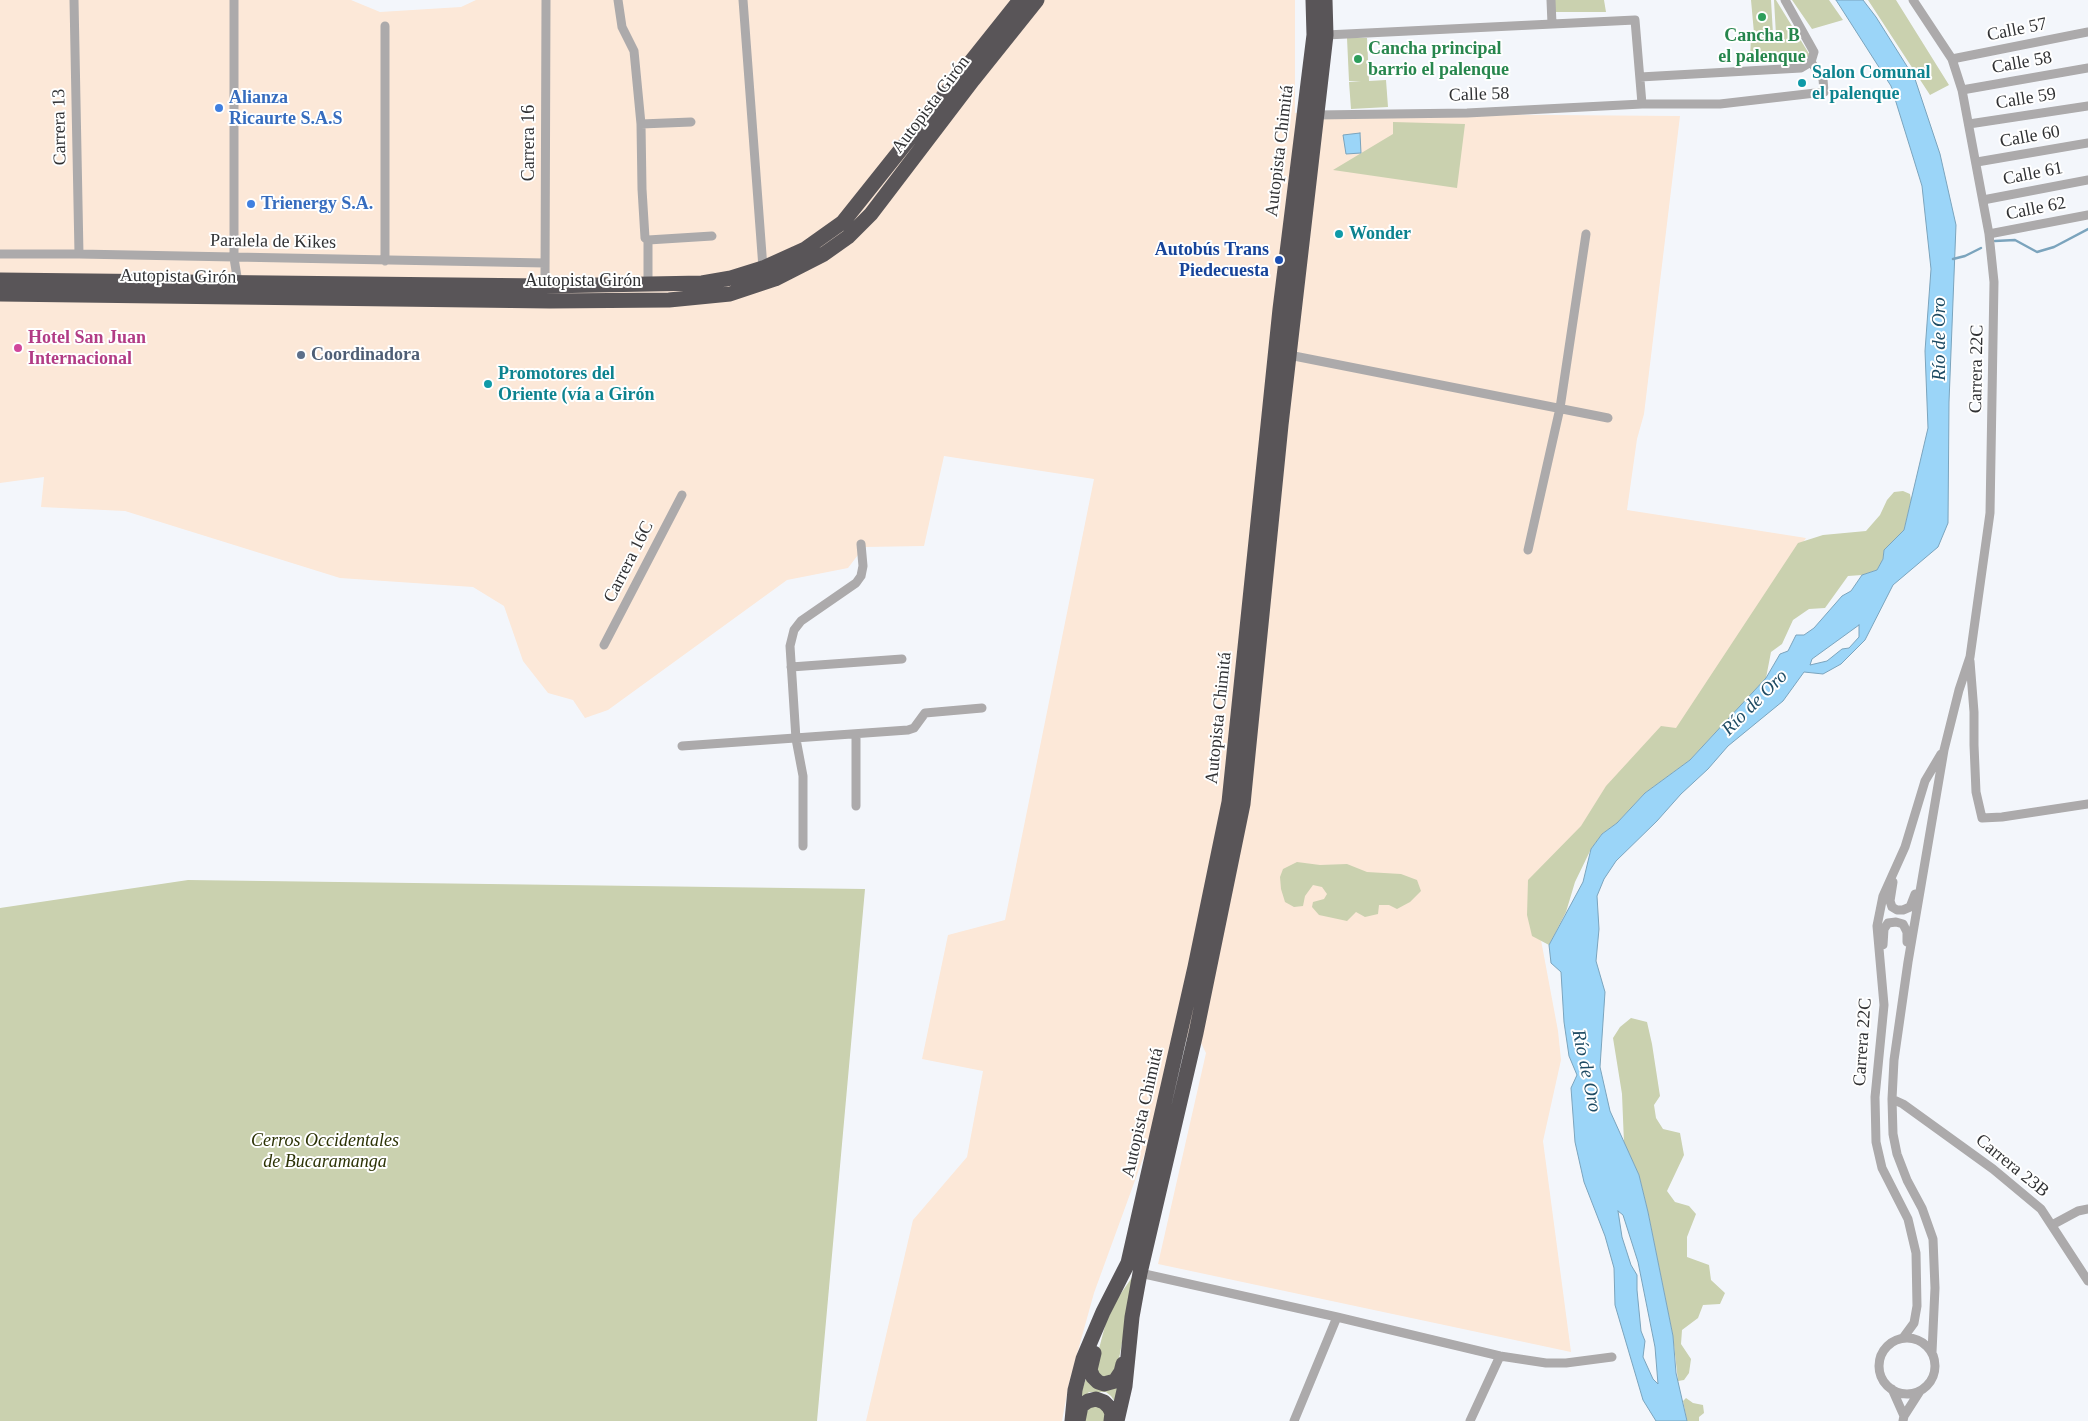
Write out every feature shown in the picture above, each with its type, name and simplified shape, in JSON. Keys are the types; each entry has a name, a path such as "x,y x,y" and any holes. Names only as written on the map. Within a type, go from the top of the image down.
{"highway":[{"name":"Autopista Girón","path":"0,280 545,286 702,283 731,278 762,268 805,249 843,222 1020,0"},
{"name":"Autopista Girón","path":"0,294 550,300 669,300 730,294 775,279 824,254 848,236 870,214 1037,0"},
{"name":"Autopista Chimitá","path":"1072,1421 1075,1390 1083,1359 1103,1312 1128,1263 1195,967 1229,802 1281,299 1314,35 1313,0"},
{"name":"Autopista Chimitá","path":"1117,1421 1125,1386 1132,1317 1140,1273 1196,1032 1243,804 1289,355 1326,35 1325,0"},
{"path":"1103,1312 1090,1370 1093,1377 1104,1384 1115,1381 1122,1372 1128,1330 1132,1317"},
{"path":"1078,1421 1081,1406 1088,1401 1096,1399 1104,1402 1109,1407 1112,1413 1111,1421"}],"street":[{"name":"Carrera 13","path":"74,0 79,254"},
{"path":"234,0 234,258 238,283"},
{"name":"Carrera 16","path":"545,286 546,0"},
{"path":"618,0 622,27 634,51 641,124 644,236 648,240 648,285"},
{"path":"743,0 762,268"},
{"path":"1551,0 1552,24"},
{"path":"1640,77 1801,68 1811,62 1814,52 1785,0"},
{"name":"Carrera 22C","path":"1913,0 1952,59 1962,90 1990,234 1994,282 1990,513 1970,657 1959,690 1944,750 1908,962 1894,1060 1893,1134 1897,1154 1907,1180 1922,1208 1933,1239 1935,1288 1932,1352"},
{"path":"1326,35 1635,20 1642,104"},
{"path":"385,26 385,261"},
{"name":"Calle 57","path":"1952,59 2088,32"},
{"name":"Calle 58","path":"1316,115 1467,113 1642,104 1720,104 1824,92 1823,79 1811,62"},
{"name":"Calle 58","path":"1962,90 2088,68"},
{"name":"Calle 59","path":"1969,124 2088,106"},
{"path":"641,124 691,122"},
{"name":"Calle 60","path":"1977,162 2088,143"},
{"name":"Calle 61","path":"1983,200 2088,180"},
{"name":"Calle 62","path":"1990,234 2088,215"},
{"path":"1528,550 1560,408 1586,234"},
{"path":"648,240 712,236"},
{"name":"Paralela de Kikes","path":"0,254 545,264"},
{"path":"1289,355 1608,418"},
{"name":"Carrera 16C","path":"604,645 682,495"},
{"path":"803,846 803,776 796,739 790,646 794,630 801,620 856,583 861,576 863,566 861,544"},
{"path":"1970,657 1974,712 1976,792 1982,818 2002,817 2088,804"},
{"path":"791,667 902,659"},
{"path":"682,746 908,730 914,728 925,713 982,708"},
{"path":"856,734 856,806"},
{"name":"Carrera 22C","path":"1903,1338 1914,1323 1917,1306 1916,1253 1908,1219 1882,1168 1876,1142 1876,1097 1884,1005 1877,926 1882,896 1905,847 1925,780 1944,750"},
{"path":"1895,869 1890,901 1892,907 1897,910 1910,907 1922,879"},
{"path":"1881,963 1884,929 1888,923 1896,922 1903,924 1907,932 1908,962"},
{"name":"Carrera 23B","path":"1892,1099 1903,1104 1993,1169 2041,1209 2088,1281"},
{"path":"2052,1225 2078,1211 2088,1209"},
{"path":"1140,1273 1500,1356 1546,1363 1566,1363 1612,1357"},
{"path":"1294,1421 1337,1317"},
{"path":"1903,1418 1920,1391 1929,1384 1935,1372 1934,1358 1928,1346 1916,1339 1903,1338 1890,1343 1880,1360 1880,1374 1892,1389 1905,1394 1920,1391"},
{"path":"1470,1421 1500,1356"},
{"path":"1892,1389 1903,1418"}],"shaded area":[{"path":"0,0 351,0 380,12 461,7 476,0 1295,0 1295,113 1680,116 1644,414 1637,439 1627,510 1806,538 1676,733 1530,881 1558,1031 1561,1060 1543,1141 1571,1352 1158,1264 1206,1053 1196,1033 1189,1032 1094,1293 1069,1383 1062,1421 866,1421 913,1220 967,1157 983,1071 922,1059 948,935 1005,920 1094,479 944,456 924,546 864,547 848,568 787,580 608,710 585,718 573,700 548,693 523,661 504,606 473,587 340,578 125,511 41,507 44,477 0,483"}],"green space":[{"path":"1555,0 1604,0 1606,12 1555,12"},
{"name":"Cancha B el palenque","path":"1751,0 1771,0 1773,34 1754,33"},
{"path":"1774,0 1776,0 1811,57 1750,62 1751,35 1776,35"},
{"path":"1792,0 1829,0 1843,20 1812,29"},
{"path":"1868,0 1896,0 1949,85 1930,95"},
{"path":"1347,38 1367,38 1369,81 1386,80 1388,107 1351,109 1349,82 1361,81 1349,81"},
{"path":"1393,122 1465,124 1457,188 1333,170 1393,134"},
{"path":"1903,491 1910,494 1911,500 1904,530 1884,550 1883,559 1877,570 1862,575 1848,576 1825,608 1809,609 1793,620 1782,644 1771,652 1766,678 1690,760 1645,793 1617,823 1602,834 1591,849 1575,882 1566,912 1549,945 1532,936 1527,915 1528,880 1581,826 1606,786 1661,726 1676,728 1798,543 1823,535 1866,531 1880,515 1887,500 1894,492"},
{"path":"1297,862 1320,865 1347,864 1367,872 1401,874 1417,880 1421,891 1410,902 1397,909 1389,905 1379,905 1378,914 1365,917 1356,912 1347,921 1319,915 1312,907 1313,902 1324,899 1327,894 1322,887 1313,885 1305,896 1303,906 1294,907 1285,902 1280,877 1283,869"},
{"name":"Cerros Occidentales de Bucaramanga","path":"188,880 865,889 817,1421 0,1421 0,908"},
{"path":"1631,1018 1647,1022 1660,1096 1654,1105 1656,1118 1663,1129 1680,1133 1684,1155 1667,1191 1675,1202 1689,1206 1696,1214 1687,1237 1687,1257 1709,1265 1711,1280 1725,1293 1720,1304 1703,1305 1698,1318 1682,1330 1681,1344 1691,1359 1689,1373 1684,1380 1678,1381 1673,1336 1648,1212 1639,1175 1624,1143 1622,1094 1613,1038 1620,1027"},
{"path":"1133,1276 1117,1369 1114,1375 1103,1377 1099,1374 1095,1364 1106,1322 1117,1299"},
{"path":"1088,1372 1122,1381 1117,1405 1106,1392 1089,1392 1078,1403"},
{"path":"1686,1398 1693,1403 1703,1405 1704,1413 1699,1417 1699,1421 1687,1421 1683,1401"},
{"path":"1089,1406 1100,1406 1106,1415 1105,1421 1084,1421"}],"water":[{"name":"Río de Oro","path":"1836,0 1863,0 1876,17 1915,79 1940,154 1956,225 1949,402 1948,523 1938,547 1893,585 1865,640 1841,664 1823,674 1804,672 1783,701 1728,746 1708,769 1616,861 1604,879 1597,896 1599,929 1596,961 1605,992 1600,1067 1610,1111 1639,1175 1673,1336 1676,1373 1687,1421 1656,1421 1643,1400 1615,1305 1614,1268 1605,1236 1584,1182 1575,1142 1571,1088 1577,1075 1569,1056 1564,1022 1561,972 1551,963 1549,945 1583,882 1591,849 1602,834 1617,823 1645,793 1690,760 1766,678 1780,654 1788,651 1796,635 1804,635 1814,628 1842,596 1851,591 1862,575 1877,570 1883,559 1884,550 1904,530 1928,428 1925,351 1931,269 1922,186 1891,86","holes":["1859,625 1859,637 1849,648 1842,649 1827,661 1810,665 1812,659","1618,1211 1623,1215 1638,1262 1655,1347 1658,1384 1653,1379 1643,1357 1645,1341 1641,1331 1637,1275 1631,1265 1622,1237"]},
{"path":"1360,133 1361,153 1346,154 1343,135"}],"waterway":[{"path":"1995,241 2015,240 2037,252 2054,247 2088,229"},
{"path":"1953,259 1965,256 1981,248"}],"place":[{"name":"Cancha B el palenque","path":"1762,17"},
{"name":"Cancha principal barrio el palenque","path":"1358,59"},
{"name":"Salon Comunal el palenque","path":"1802,83"},
{"name":"Alianza Ricaurte S.A.S","path":"219,108"},
{"name":"Trienergy S.A.","path":"251,204"},
{"name":"Wonder","path":"1339,234"},
{"name":"Autobús Trans Piedecuesta","path":"1279,260"},
{"name":"Hotel San Juan Internacional","path":"18,348"},
{"name":"Coordinadora","path":"301,355"},
{"name":"Promotores del Oriente (vía a Girón","path":"488,384"}]}
